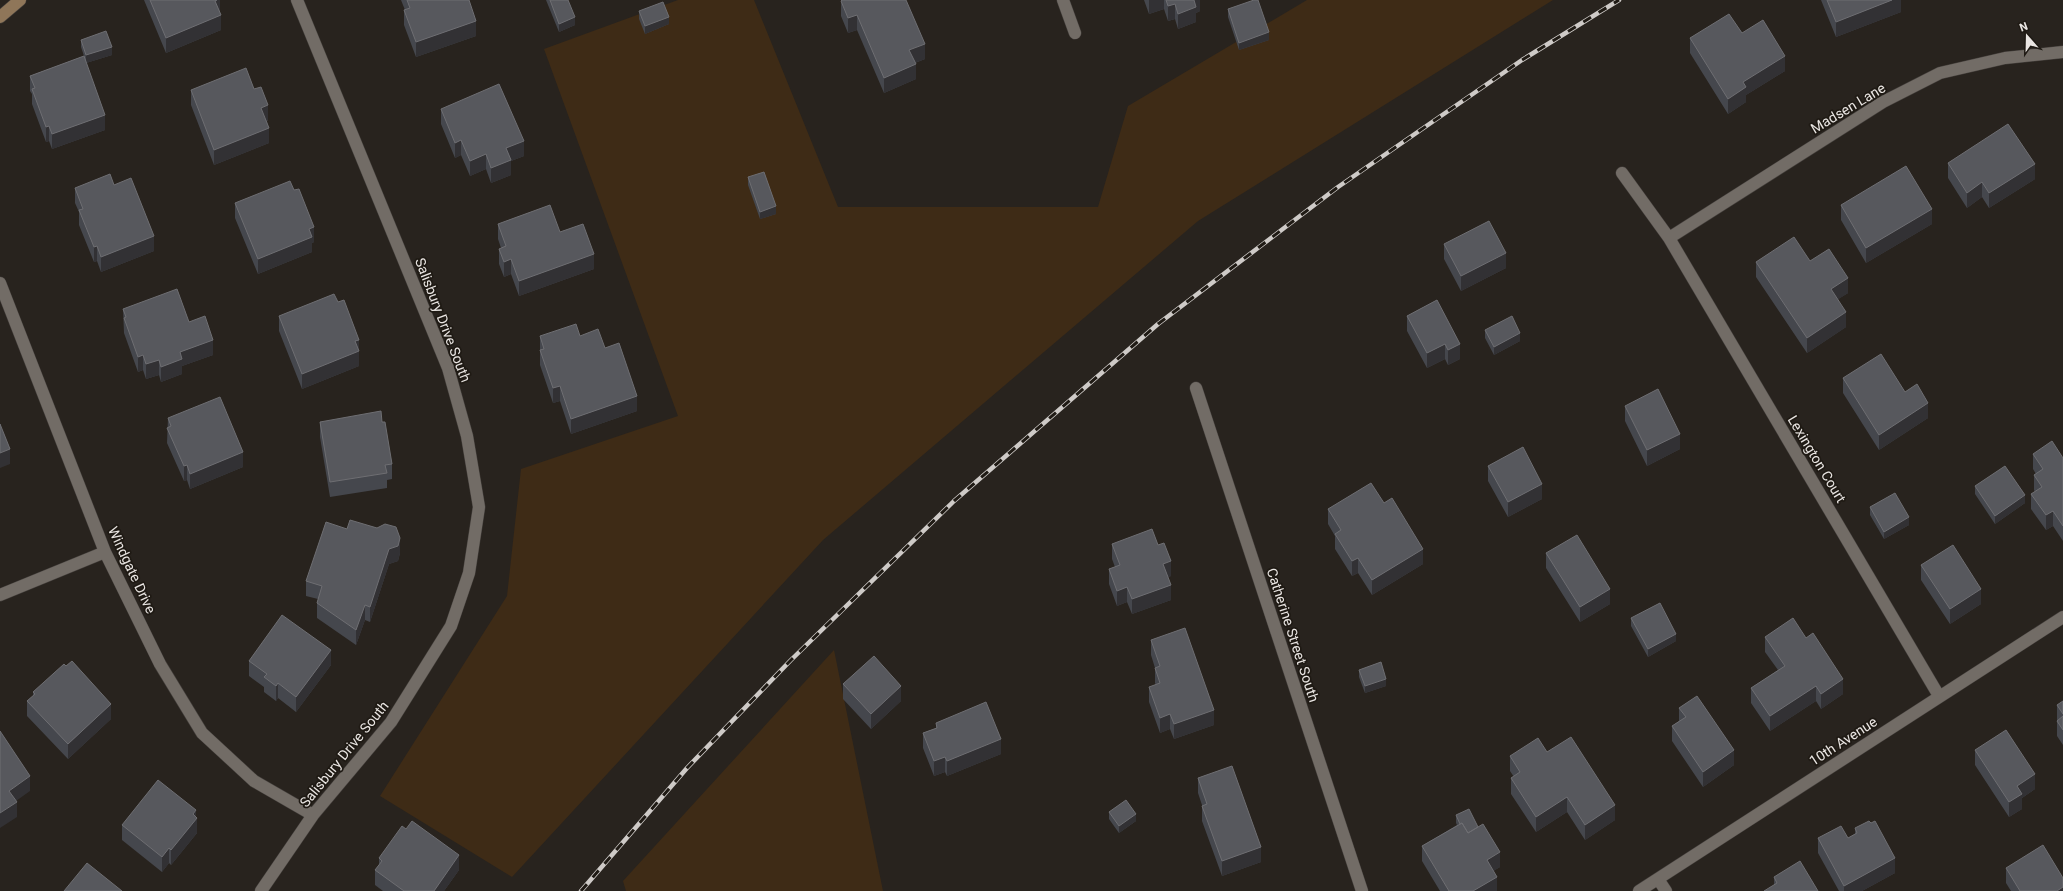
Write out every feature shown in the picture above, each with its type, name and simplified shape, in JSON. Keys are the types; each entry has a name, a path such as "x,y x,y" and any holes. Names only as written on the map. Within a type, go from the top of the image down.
{"street":[{"path":"0,17 20,0"},
{"name":"Salisbury Drive South","path":"261,891 313,815 391,722 451,626 469,573 479,507 466,436 448,368 297,0"},
{"path":"1063,0 1075,33"},
{"name":"Madsen Lane","path":"1668,238 1883,102 1940,73 2005,58 2063,52"},
{"name":"Lexington Court","path":"1622,173 1668,238 1939,696"},
{"name":"Windgate Drive","path":"0,283 105,552 160,664 202,733 254,781 313,815"},
{"name":"Catherine Street South","path":"1196,388 1362,891"},
{"path":"0,595 105,552"},
{"name":"10th Avenue","path":"1639,891 2063,617"},
{"path":"1658,879 1666,891"}],"shaded area":[{"path":"678,0 754,0 838,207 1098,207 1128,106 1307,0 1553,0 1198,221 823,540 512,877 380,796 507,596 521,469 678,416 544,49"},
{"path":"834,650 883,891 626,891 623,881"}],"building":[{"path":"150,0 217,0 215,1 221,15 166,38"},
{"path":"407,0 469,0 476,21 416,42 404,10 410,8"},
{"path":"550,0 568,0 575,17 559,24"},
{"path":"906,0 925,44 909,50 916,64 884,78 857,15 848,18 841,1"},
{"path":"1166,0 1194,0 1196,7 1178,14 1175,4 1168,6"},
{"path":"1258,0 1269,32 1239,43 1228,9"},
{"path":"1827,0 1892,0 1836,22"},
{"path":"663,2 669,17 645,26 639,11"},
{"path":"1729,14 1742,33 1763,20 1785,56 1743,82 1746,87 1728,99 1690,38"},
{"path":"106,31 112,47 86,55 81,40"},
{"path":"84,56 105,115 52,134 49,126 46,127 32,89 35,88 30,76"},
{"path":"246,68 254,89 261,87 268,105 261,108 269,128 214,150 191,90"},
{"path":"499,84 524,141 506,148 511,160 491,168 486,154 470,161 461,140 455,143 441,109"},
{"path":"2008,124 2035,164 1989,193 1982,182 1967,193 1948,163"},
{"path":"1906,166 1932,209 1866,248 1841,205"},
{"path":"764,172 776,206 760,212 748,177"},
{"path":"110,174 114,185 131,178 154,236 101,257 97,246 94,247 79,210 83,209 75,188"},
{"path":"290,181 294,190 299,189 314,227 309,229 312,237 258,259 235,203"},
{"path":"550,205 560,232 583,224 594,254 519,281 511,259 504,262 499,249 506,246 498,224"},
{"path":"1489,221 1506,253 1461,276 1444,244"},
{"path":"1794,237 1810,261 1829,249 1848,278 1831,289 1846,312 1807,338 1756,262"},
{"path":"177,289 189,322 205,316 213,340 180,352 182,359 161,367 159,360 146,364 143,355 138,357 124,318 126,317 123,309"},
{"path":"334,294 338,302 344,300 359,340 355,341 359,351 302,374 279,316"},
{"path":"1437,300 1460,344 1448,350 1445,344 1427,353 1407,316"},
{"path":"1512,316 1520,333 1494,347 1485,330"},
{"path":"576,324 580,336 598,329 605,348 619,343 637,396 571,419 560,386 553,388 540,350 544,349 540,336"},
{"path":"1881,354 1905,392 1917,384 1928,403 1879,435 1843,378"},
{"path":"1658,389 1680,434 1647,450 1625,406"},
{"path":"220,397 243,452 190,474 187,465 184,466 167,428 171,426 168,418"},
{"path":"381,411 382,422 385,422 392,464 385,465 387,473 330,482 320,422"},
{"path":"0,424 10,449 0,453"},
{"path":"2052,441 2063,458 2063,526 2053,511 2046,515 2031,494 2042,487 2034,475 2043,469 2033,454"},
{"path":"1523,447 1542,484 1508,502 1488,466"},
{"path":"2005,466 2025,495 1995,516 1975,486"},
{"path":"1371,483 1384,503 1392,498 1423,549 1372,580 1358,558 1352,561 1335,534 1341,530 1328,509"},
{"path":"1895,493 1909,517 1884,532 1870,507"},
{"path":"350,520 377,528 385,524 396,527 400,538 398,546 389,549 370,607 365,605 356,630 317,603 322,586 306,581 326,522 347,529"},
{"path":"1152,529 1158,545 1164,543 1171,561 1163,564 1171,585 1132,599 1127,587 1117,591 1109,569 1120,565 1112,544"},
{"path":"1577,535 1610,589 1580,607 1546,553"},
{"path":"1953,545 1981,589 1950,609 1921,565"},
{"path":"1660,603 1676,634 1648,649 1631,618"},
{"path":"282,615 331,650 296,697 278,683 276,686 264,677 267,674 249,661"},
{"path":"1793,618 1806,638 1813,633 1843,679 1821,694 1816,686 1770,716 1751,688 1785,666 1765,637"},
{"path":"1185,628 1214,710 1174,724 1170,714 1160,718 1149,687 1160,683 1155,668 1160,666 1151,640"},
{"path":"874,656 901,686 871,714 843,684"},
{"path":"72,661 111,704 68,744 27,701 35,694 33,692 64,664 66,666"},
{"path":"1381,662 1386,679 1365,686 1359,670"},
{"path":"1697,696 1734,750 1703,772 1672,726 1686,717 1679,708"},
{"path":"2063,701 2063,714 2057,705"},
{"path":"986,702 1001,739 947,761 945,757 934,761 923,733 937,728 936,723"},
{"path":"2063,716 2063,730 2057,721"},
{"path":"2006,730 2035,774 2017,786 2022,794 2009,802 1975,750"},
{"path":"0,731 30,776 9,791 17,802 0,813"},
{"path":"1571,737 1615,805 1585,825 1567,797 1536,817 1511,778 1520,772 1510,756 1538,738 1547,752"},
{"path":"1232,766 1261,847 1222,861 1202,806 1207,804 1198,778"},
{"path":"158,780 196,810 193,814 197,818 171,850 169,848 162,857 122,825"},
{"path":"1126,800 1136,814 1119,826 1109,812"},
{"path":"1469,809 1478,827 1468,833 1462,823 1460,824 1456,815"},
{"path":"412,821 459,855 434,891 404,891 375,870 382,861 379,858 402,826 406,829"},
{"path":"1869,821 1871,823 1875,821 1895,858 1844,886 1818,838 1841,826 1848,838 1857,833 1855,828"},
{"path":"1462,823 1468,833 1483,824 1500,852 1487,860 1497,877 1473,891 1449,891 1422,846"},
{"path":"2043,845 2063,878 2063,887 2057,891 2020,891 2006,868"},
{"path":"1800,861 1818,891 1764,891 1777,883 1774,877"},
{"path":"87,863 122,891 64,891"}],"railway":[{"path":"581,891 687,768 791,660 954,501 1158,324 1338,187 1522,60 1619,0"}]}
